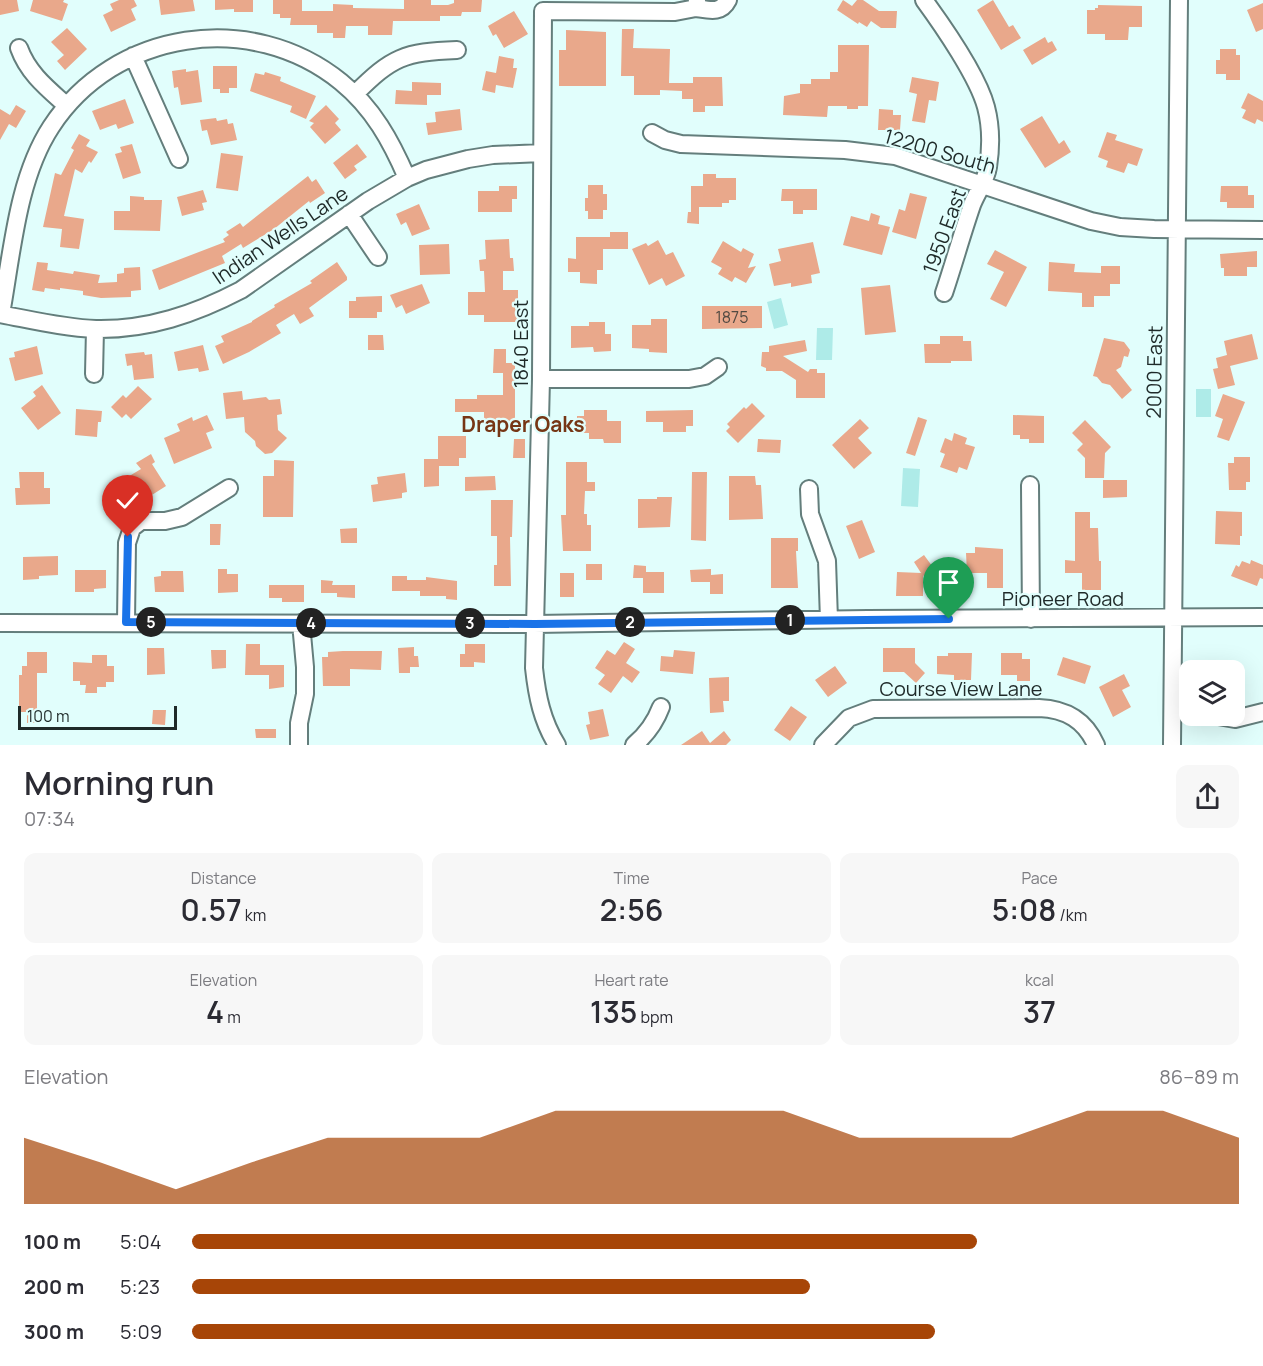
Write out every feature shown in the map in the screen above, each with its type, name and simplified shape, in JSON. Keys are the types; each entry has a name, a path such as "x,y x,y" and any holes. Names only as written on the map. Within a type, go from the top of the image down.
{"street":[{"path":"696,4 717,10 728,0"},
{"name":"1950 East","path":"924,0 969,69 986,106 990,126 988,168 983,185 974,202 944,292"},
{"name":"2000 East","path":"1179,0 1173,618 1179,676"},
{"name":"1840 East","path":"557,745 542,714 536,691 534,668 541,379 543,11 675,12 696,4"},
{"path":"0,314 29,172 38,148 66,105 96,77 133,56 169,43 189,39 253,40 274,46 310,62 341,82 369,110 390,140 407,178"},
{"path":"19,48 23,61 31,73 66,105"},
{"path":"355,94 382,68 402,57 423,51 457,50"},
{"path":"133,56 179,159"},
{"name":"12200 South","path":"652,134 681,144 878,153 912,161 1105,225 1177,230 1263,230"},
{"name":"Indian Wells Lane","path":"0,314 95,329 162,322 218,302 261,277 387,188 407,178 426,170 468,159 493,155 542,153"},
{"path":"349,214 378,257"},
{"path":"94,374 95,329"},
{"path":"541,379 689,379 705,376 718,367"},
{"path":"1030,485 1031,619"},
{"path":"126,622 127,543 132,528 141,521 182,517 229,488"},
{"path":"809,489 810,514 827,561 829,620"},
{"name":"Pioneer Road","path":"0,623 535,624 1263,617"},
{"path":"299,745 299,723 305,694 301,623"},
{"path":"634,745 646,735 661,707"},
{"name":"2000 East","path":"1172,745 1179,707"},
{"name":"Course View Lane","path":"824,745 849,718 873,709 1017,708 1046,708 1066,712 1086,727 1096,745"},
{"path":"1245,716 1263,712"}],"shaded area":[{"path":"781,298 788,325 774,329 767,302"},
{"path":"817,328 833,328 832,360 816,360"},
{"path":"1196,389 1211,389 1211,417 1196,417"},
{"path":"903,468 920,469 918,507 901,506"}],"building":[{"path":"0,0 17,0 19,11 0,15"},
{"path":"33,0 64,0 63,2 68,4 62,21 30,11"},
{"path":"119,0 134,0 137,6 131,9 136,20 111,32 103,15 113,10 110,4"},
{"path":"159,0 193,0 195,11 161,15"},
{"path":"215,0 253,0 253,12 234,12 234,9 215,10"},
{"path":"273,0 302,0 302,11 333,11 333,4 353,5 353,8 404,9 404,0 431,0 431,5 448,5 454,3 454,0 482,0 481,12 462,12 461,16 440,16 440,21 393,21 392,35 368,35 368,26 346,26 345,38 333,38 333,33 317,33 317,25 290,25 291,18 280,18 280,14 273,14"},
{"path":"843,0 852,6 857,0 863,0 879,11 897,11 896,28 881,28 871,21 867,27 859,22 858,24 837,10"},
{"path":"993,0 1009,27 1013,25 1021,38 1001,50 977,10"},
{"path":"1263,3 1263,29 1256,32 1247,10"},
{"path":"1098,5 1142,6 1142,27 1129,27 1128,40 1105,40 1105,34 1087,34 1087,10 1095,10"},
{"path":"514,11 528,34 504,48 496,34 493,36 488,26"},
{"path":"67,28 87,49 65,70 57,61 64,55 51,42"},
{"path":"622,29 634,29 633,48 670,49 669,83 693,83 693,77 722,77 723,106 705,106 705,112 693,112 693,99 682,99 682,91 660,90 660,95 634,95 634,76 621,76"},
{"path":"566,30 606,32 606,86 559,86 559,50 566,50"},
{"path":"1045,37 1048,43 1052,41 1057,50 1032,65 1023,50"},
{"path":"838,45 869,45 868,106 847,109 847,106 828,106 827,117 783,115 784,96 800,93 800,84 811,84 811,79 830,79 830,72 838,72"},
{"path":"1220,49 1236,49 1236,55 1240,55 1240,80 1226,80 1226,74 1216,74 1216,60 1220,60"},
{"path":"499,56 514,59 513,68 517,68 513,88 496,85 495,93 482,90 486,71 496,73"},
{"path":"213,66 237,66 237,88 229,88 229,93 220,93 220,89 213,89"},
{"path":"186,69 186,72 198,70 202,102 181,105 178,87 174,88 172,71"},
{"path":"265,72 281,77 280,81 316,96 306,119 290,112 292,106 250,91 255,73 264,75"},
{"path":"912,77 939,82 936,101 929,100 925,123 912,121 917,94 909,92"},
{"path":"412,82 441,83 441,95 427,95 427,105 395,104 396,90 412,91"},
{"path":"1248,93 1263,101 1263,122 1257,119 1255,124 1242,118 1246,110 1241,108"},
{"path":"125,99 134,123 118,129 116,124 100,130 92,111"},
{"path":"16,105 26,111 16,128 9,124 0,140 0,109 10,115"},
{"path":"326,105 339,119 335,123 341,130 325,144 310,127 314,123 309,121"},
{"path":"460,109 462,130 428,135 426,123 436,122 435,112"},
{"path":"879,109 893,110 893,115 901,115 900,130 878,130"},
{"path":"1042,116 1059,144 1064,140 1071,152 1045,168 1020,129"},
{"path":"216,118 217,121 227,119 228,124 233,123 237,140 211,145 207,130 202,131 200,120"},
{"path":"1107,132 1117,135 1115,140 1143,149 1137,166 1128,163 1124,173 1106,167 1108,161 1098,157"},
{"path":"79,134 90,140 86,146 98,152 82,173 75,169 64,216 84,219 79,249 60,247 62,229 43,227 55,173 61,175 74,150 71,148"},
{"path":"132,144 141,173 123,179 115,154 122,152 120,147"},
{"path":"357,144 367,157 354,166 357,170 345,179 333,163"},
{"path":"221,153 243,156 238,191 216,188"},
{"path":"703,174 716,174 716,178 736,178 736,200 722,203 722,207 699,207 699,224 687,223 688,212 691,212 691,186 703,186"},
{"path":"308,176 312,182 316,179 325,193 310,203 309,201 274,229 243,248 241,244 222,256 225,263 159,290 152,270 225,242 223,239 229,235 226,232 240,223 243,227"},
{"path":"588,185 603,185 603,194 607,194 607,210 603,210 603,219 588,219 588,211 585,211 585,198 588,198"},
{"path":"499,186 517,186 517,199 512,199 512,212 478,212 478,191 499,191"},
{"path":"1221,186 1248,186 1248,195 1254,195 1254,208 1227,208 1227,202 1220,202"},
{"path":"782,189 817,189 817,210 803,210 803,214 793,214 793,201 781,201"},
{"path":"203,190 207,202 202,203 204,210 182,216 177,197"},
{"path":"910,193 927,197 916,239 892,232 899,209 905,211"},
{"path":"130,196 144,197 144,200 162,200 160,231 114,230 114,211 130,211"},
{"path":"419,204 430,229 412,236 406,222 401,225 396,214"},
{"path":"871,213 880,216 878,224 890,227 882,255 843,245 851,216 869,221"},
{"path":"610,232 628,232 628,249 603,249 603,270 597,270 597,284 580,283 580,272 568,272 568,258 576,259 576,237 610,237"},
{"path":"509,239 510,258 513,258 514,271 503,271 503,290 518,290 518,322 484,322 484,315 468,315 468,292 485,292 484,271 480,271 479,260 486,259 485,240"},
{"path":"658,240 666,255 673,252 685,276 666,286 662,278 649,285 632,249 646,243 648,246"},
{"path":"723,241 741,252 743,248 754,254 748,268 756,266 746,283 735,277 732,282 718,274 722,268 711,262"},
{"path":"813,242 820,273 811,275 812,283 791,287 791,283 774,286 769,264 781,261 778,249"},
{"path":"449,244 450,274 420,275 419,245"},
{"path":"995,250 1027,267 1006,307 990,299 1004,272 987,264"},
{"path":"1257,251 1257,267 1247,267 1247,276 1224,276 1220,254"},
{"path":"37,262 48,263 47,270 100,275 98,283 117,282 117,274 124,273 124,268 140,267 141,290 131,291 131,297 101,298 83,295 83,291 60,288 60,290 45,288 44,292 32,290"},
{"path":"337,262 347,280 309,308 314,316 300,324 294,314 276,325 281,333 223,364 215,346 224,342 221,336 252,322 275,307 274,305 312,283 310,281"},
{"path":"1049,262 1075,264 1074,272 1101,273 1101,266 1120,266 1120,284 1110,284 1110,296 1094,296 1094,307 1082,307 1082,293 1048,291"},
{"path":"422,284 430,303 406,314 402,305 396,308 390,295"},
{"path":"890,285 896,332 865,335 861,288"},
{"path":"382,296 382,312 377,312 377,318 349,318 349,301 356,301 356,297"},
{"path":"702,306 762,306 762,328 702,329"},
{"path":"651,319 667,319 667,353 632,348 632,325 651,325"},
{"path":"589,322 605,322 605,334 611,334 611,351 594,352 593,347 571,348 571,326 589,326"},
{"path":"1252,334 1258,359 1230,366 1235,385 1218,389 1213,369 1218,368 1216,358 1227,355 1224,341"},
{"path":"368,335 383,335 384,350 368,350"},
{"path":"940,336 963,336 963,341 971,341 972,361 925,363 924,344 940,344"},
{"path":"1104,338 1124,342 1130,350 1128,357 1124,356 1121,367 1116,370 1132,390 1122,399 1110,385 1102,383 1093,376"},
{"path":"805,340 807,351 783,356 808,372 810,369 817,369 817,373 825,373 825,398 796,398 796,380 782,371 766,371 766,368 761,366 762,352 769,352 769,346"},
{"path":"203,345 209,370 199,372 198,368 178,371 174,352"},
{"path":"37,346 43,374 15,381 9,358 15,357 14,352"},
{"path":"494,349 506,349 506,363 515,363 515,422 484,421 484,412 455,412 455,399 477,399 477,395 503,395 503,373 493,373"},
{"path":"144,352 145,355 152,354 154,378 134,380 132,365 127,366 125,354"},
{"path":"42,385 61,413 38,430 21,408 36,396 33,392"},
{"path":"138,386 152,399 131,419 126,414 122,418 111,407 123,395 126,398"},
{"path":"242,391 243,400 266,397 269,400 280,399 282,414 277,415 278,430 287,438 272,453 265,454 245,432 244,417 226,419 223,393"},
{"path":"1223,394 1245,402 1229,441 1217,437 1223,419 1215,416"},
{"path":"752,403 765,416 738,443 726,431 730,427 727,424 744,407 746,409"},
{"path":"76,409 102,411 101,422 98,422 97,437 75,435"},
{"path":"584,410 607,410 607,421 621,421 621,443 604,443 603,439 589,439 589,433 577,433 577,416 584,416"},
{"path":"693,410 693,426 686,426 686,432 663,432 663,422 646,422 646,411"},
{"path":"207,415 214,430 206,433 212,448 174,464 164,438 180,431 177,424 192,417 193,421"},
{"path":"1013,415 1044,416 1044,443 1029,443 1029,439 1020,439 1020,435 1013,435"},
{"path":"918,417 927,420 915,456 906,453"},
{"path":"860,419 869,428 858,438 872,453 854,469 832,445"},
{"path":"1085,420 1111,447 1105,453 1104,478 1085,478 1085,458 1077,450 1083,444 1072,433"},
{"path":"954,433 967,438 965,444 975,447 967,470 959,467 957,473 940,467 945,454 940,452 945,438 952,441"},
{"path":"438,436 466,436 466,458 459,458 459,466 439,466 439,486 424,487 424,459 438,459"},
{"path":"514,439 525,439 525,458 513,458"},
{"path":"758,439 781,440 780,453 757,452"},
{"path":"151,454 155,462 152,464 166,486 144,500 141,496 133,501 124,486 129,483 126,478 141,469 136,463"},
{"path":"1234,457 1250,457 1250,482 1246,482 1246,490 1229,490 1228,463 1234,463"},
{"path":"274,460 294,461 293,517 263,517 263,476 274,476"},
{"path":"566,462 587,462 587,482 595,482 595,491 585,491 584,514 587,514 587,525 591,525 591,551 563,551 561,515 566,515"},
{"path":"19,472 44,472 44,488 50,488 50,504 16,505 15,488 20,488"},
{"path":"692,472 707,472 706,541 691,540"},
{"path":"405,473 407,492 402,493 402,498 373,502 371,485 378,484 377,477"},
{"path":"495,476 496,490 465,491 465,477"},
{"path":"729,476 755,476 756,485 761,485 763,519 729,520"},
{"path":"1103,480 1127,480 1127,497 1103,498"},
{"path":"657,497 672,497 670,527 638,528 638,499 657,499"},
{"path":"491,500 513,500 512,537 510,537 511,586 494,586 497,536 491,536"},
{"path":"1216,511 1242,512 1240,545 1215,544"},
{"path":"1075,512 1090,512 1090,528 1098,528 1101,590 1082,590 1082,573 1065,573 1065,560 1075,561"},
{"path":"862,520 875,552 859,559 846,526"},
{"path":"210,524 221,524 220,545 210,545"},
{"path":"357,528 357,543 341,543 340,529"},
{"path":"771,538 798,538 798,551 796,551 798,588 771,588"},
{"path":"975,547 1003,549 1003,588 987,588 987,573 967,573 966,553 975,553"},
{"path":"924,555 935,570 924,577 923,575 923,596 896,596 897,572 921,573 914,562"},
{"path":"58,556 58,575 23,580 23,557"},
{"path":"1251,560 1263,565 1263,579 1260,578 1257,586 1231,576 1236,565 1239,567 1242,561 1250,564"},
{"path":"586,564 602,564 602,580 586,580"},
{"path":"634,565 646,566 646,572 664,572 664,593 643,593 643,578 633,578"},
{"path":"218,569 227,569 227,574 238,574 238,592 218,593"},
{"path":"711,569 711,575 723,574 723,594 710,594 710,582 691,582 690,570"},
{"path":"75,570 106,570 106,588 94,589 94,592 75,592"},
{"path":"161,571 183,571 184,592 155,592 154,577 161,576"},
{"path":"560,573 574,573 574,597 560,597"},
{"path":"392,576 407,576 407,580 426,580 426,577 457,581 457,600 446,599 446,596 420,596 420,591 392,591"},
{"path":"321,580 333,581 332,585 355,585 355,598 337,597 337,593 321,593"},
{"path":"269,585 304,585 304,602 282,602 282,598 269,598"},
{"path":"624,642 635,649 626,663 640,672 632,683 623,676 611,693 598,684 605,675 595,668 607,650 615,655"},
{"path":"246,644 260,644 260,665 284,665 284,687 269,689 269,675 245,675"},
{"path":"465,644 485,644 485,663 474,662 474,667 460,667 460,654 465,654"},
{"path":"414,647 414,656 418,656 419,667 410,667 410,673 399,673 398,648"},
{"path":"147,648 164,648 165,674 147,675"},
{"path":"883,648 915,648 915,663 925,673 916,683 904,672 883,672"},
{"path":"211,650 226,650 226,668 212,669"},
{"path":"674,650 695,652 693,674 660,671 661,656 673,657"},
{"path":"382,651 381,670 350,669 350,686 323,686 322,657 328,657 328,652"},
{"path":"27,652 47,652 47,673 37,673 37,723 27,723 27,712 19,712 19,675 22,675 22,666 27,666"},
{"path":"948,653 972,653 971,680 954,680 954,675 937,674 937,656 948,656"},
{"path":"1001,653 1022,653 1022,659 1030,659 1030,681 1017,681 1017,675 1001,675"},
{"path":"92,655 107,655 107,666 114,666 114,682 106,682 106,687 97,687 97,693 85,693 86,685 80,685 80,681 73,681 73,662 92,663"},
{"path":"1063,657 1091,666 1085,684 1057,675"},
{"path":"835,666 847,683 828,697 815,680"},
{"path":"1124,674 1130,686 1122,690 1131,707 1113,717 1099,687"},
{"path":"729,677 729,701 723,701 724,712 710,713 709,678"},
{"path":"791,706 807,717 790,741 774,730"},
{"path":"603,709 609,736 590,740 586,725 590,724 588,712"},
{"path":"153,710 166,710 165,725 152,724"},
{"path":"255,729 276,729 276,738 256,738"},
{"path":"702,731 710,743 724,731 731,740 726,745 681,745"}],"district":[{"name":"Draper Oaks","path":"523,424"}],"route":[{"path":"128,537 126,622 535,624 949,619"}]}
